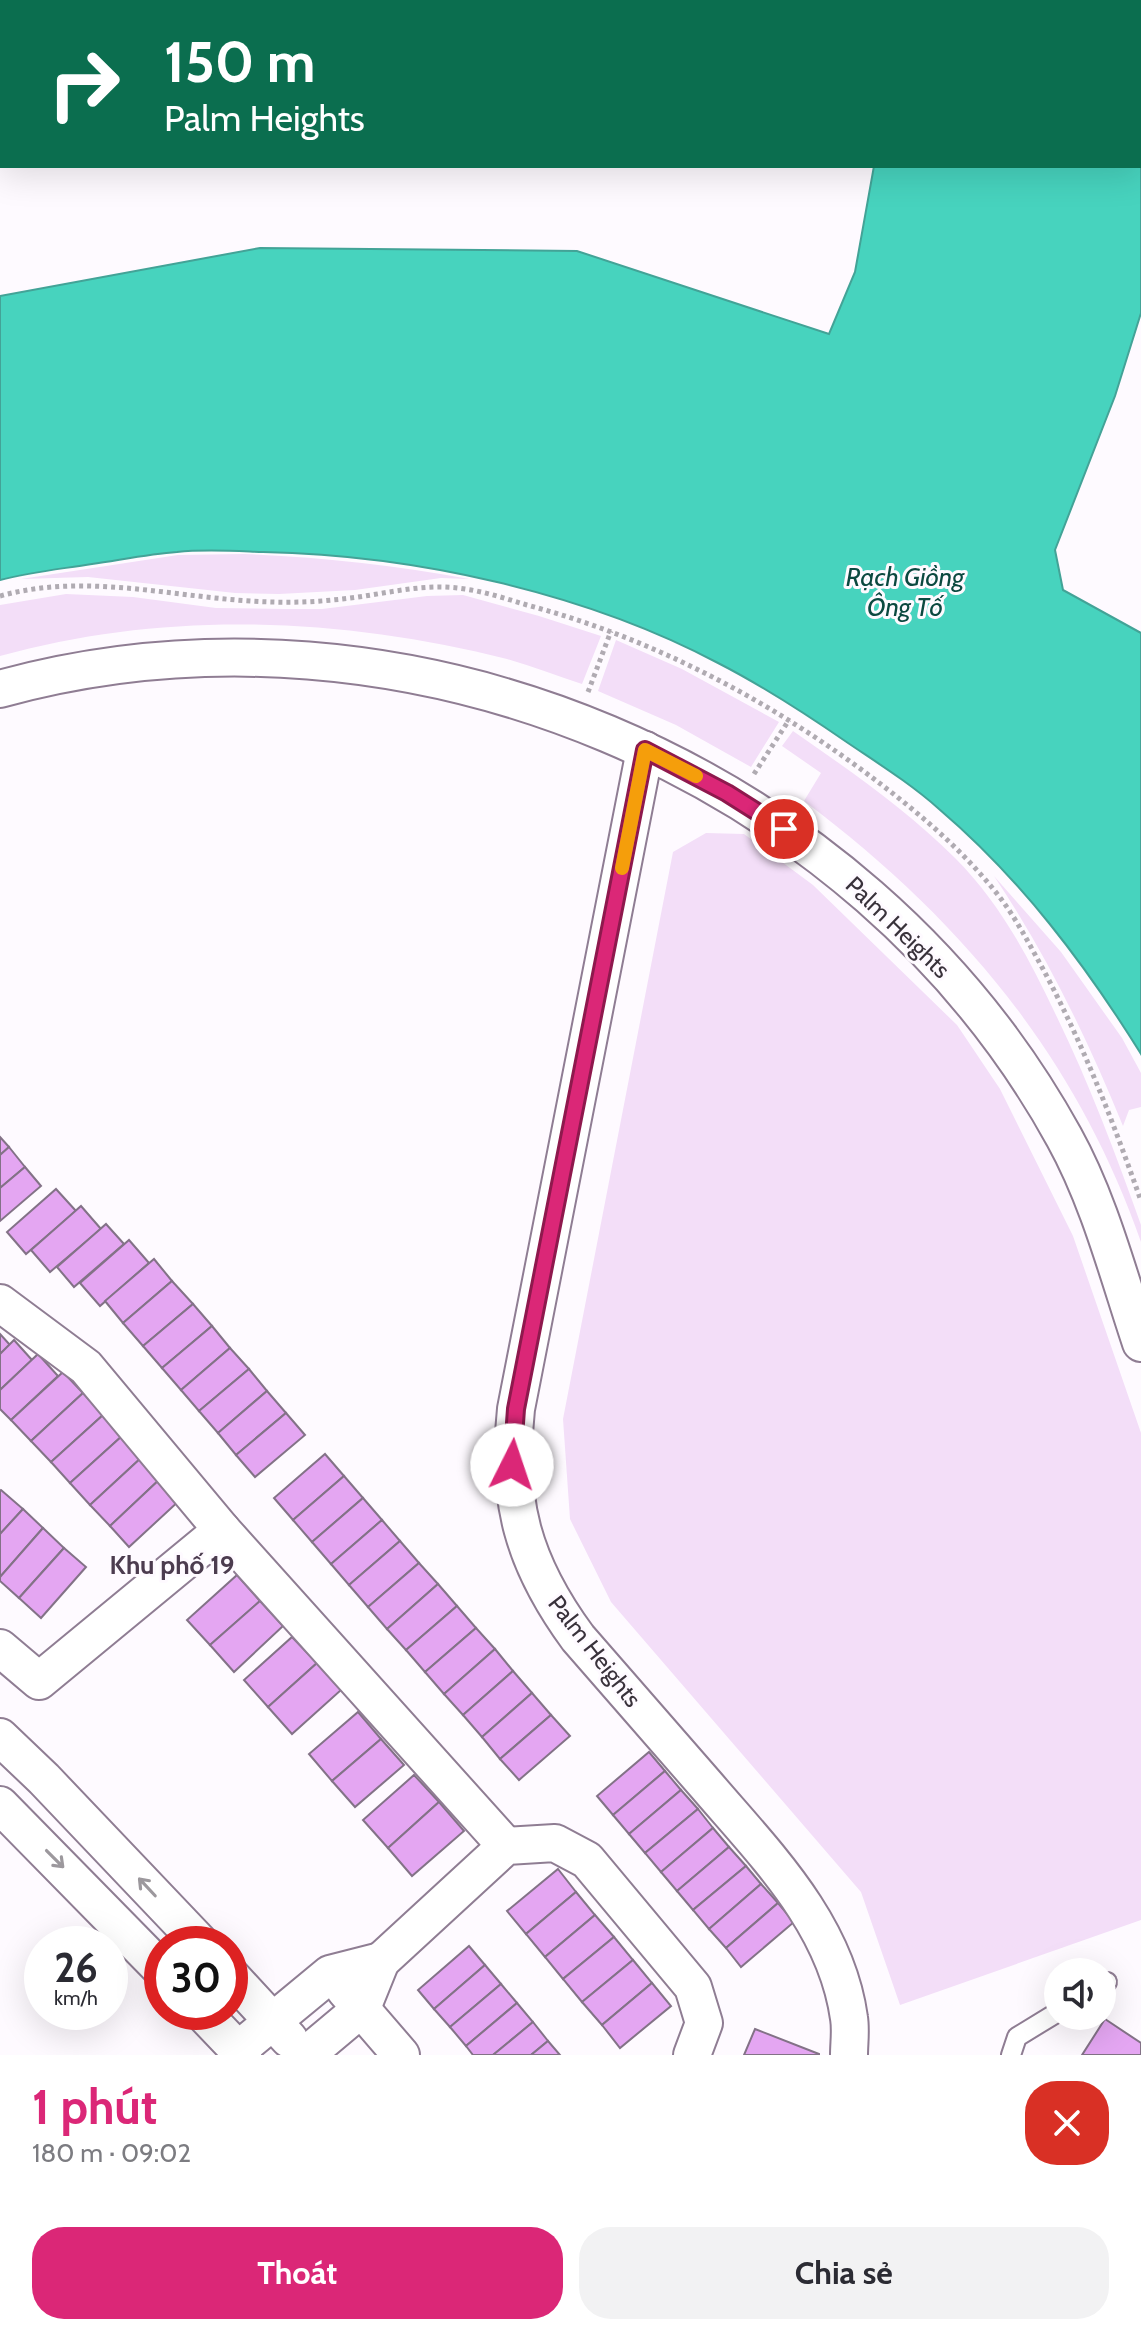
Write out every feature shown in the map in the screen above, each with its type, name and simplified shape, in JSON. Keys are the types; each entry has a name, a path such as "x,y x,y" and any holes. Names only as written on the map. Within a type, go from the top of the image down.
{"street":[{"path":"0,689 75,673 166,661 238,659 322,662 416,675 499,695 558,713 645,750"},
{"name":"Palm Heights","path":"849,2055 850,2021 844,1994 825,1941 812,1917 777,1868 578,1638 542,1583 531,1557 515,1497 512,1465 516,1409 645,750 727,793 815,851 905,930 965,993 1014,1057 1077,1162 1141,1343"},
{"path":"0,1303 86,1367 222,1530 506,1846"},
{"path":"0,1648 39,1681 222,1530"},
{"path":"0,1737 184,1926"},
{"path":"0,1805 144,1952"},
{"path":"248,1994 305,2055 362,2008 381,1961 506,1846 555,1843 587,1860 693,1987 704,2023 692,2055"},
{"path":"219,2030 240,2053 330,1974 381,1961"},
{"path":"330,1974 401,2055"}],"lane":[{"path":"1011,2055 1017,2037 1044,2021"}],"path":[{"path":"588,693 611,631"},
{"path":"754,775 789,720"}],"shaded area":[{"path":"244,554 357,562 469,579 441,578 355,590 279,594 235,593 88,577 21,579 178,555"},
{"path":"66,594 133,597 216,608 286,609 322,609 427,596 463,595 601,636 582,684 507,659 444,645 317,627 253,624 125,631 62,641 0,656 0,605"},
{"path":"616,640 682,669 779,722 751,767 676,725 598,691"},
{"path":"793,731 917,823 971,875 999,911 1034,970 1078,1063 1141,1225 1141,1242 1114,1174 1083,1111 1047,1052 1007,996 962,943 913,893 804,801 821,773 782,746"},
{"path":"706,833 744,834 813,885 957,1025 1000,1089 1073,1236 1141,1433 1141,1920 900,2005 861,1892 611,1602 570,1519 563,1419 673,852"},
{"path":"994,876 1061,952 1122,1038 1141,1073 1141,1107 1129,1110 1123,1126 1065,998"}],"water":[{"name":"Rạch Giồng Ông Tố","path":"874,168 1141,168 1141,313 1115,396 1055,550 1063,590 1141,633 1141,1054 1050,924 997,864 939,809 895,774 784,701 735,672 666,638 555,597 497,582 379,561 320,555 188,551 0,580 0,296 260,248 577,251 829,334 855,272"}],"building":[{"path":"0,1137 9,1147 0,1155"},
{"path":"9,1147 25,1167 0,1188 0,1155"},
{"path":"25,1167 41,1186 0,1221 0,1188"},
{"path":"56,1189 76,1211 26,1254 7,1232"},
{"path":"81,1206 101,1229 50,1272 31,1250"},
{"path":"106,1224 124,1244 74,1287 57,1267"},
{"path":"129,1240 149,1263 100,1306 80,1283"},
{"path":"154,1259 172,1281 123,1323 105,1301"},
{"path":"172,1281 193,1304 143,1346 123,1323"},
{"path":"193,1304 212,1326 162,1368 143,1346"},
{"path":"212,1326 230,1348 181,1390 162,1368"},
{"path":"0,1334 10,1345 0,1354"},
{"path":"14,1340 32,1360 0,1390 0,1354"},
{"path":"230,1348 249,1369 199,1411 181,1390"},
{"path":"38,1354 58,1376 11,1420 0,1409 0,1390"},
{"path":"249,1369 267,1391 218,1433 199,1411"},
{"path":"63,1372 83,1393 31,1441 11,1420"},
{"path":"267,1391 286,1413 236,1455 218,1433"},
{"path":"83,1393 103,1415 51,1462 31,1441"},
{"path":"286,1413 305,1435 255,1477 236,1455"},
{"path":"103,1415 122,1436 70,1483 51,1462"},
{"path":"122,1436 142,1457 90,1505 70,1483"},
{"path":"325,1454 344,1476 293,1520 274,1498"},
{"path":"142,1457 161,1478 110,1526 90,1505"},
{"path":"344,1476 363,1498 312,1542 293,1520"},
{"path":"161,1478 181,1499 129,1547 110,1526"},
{"path":"0,1491 23,1509 0,1534"},
{"path":"363,1498 382,1520 331,1564 312,1542"},
{"path":"23,1509 43,1528 0,1577 0,1534"},
{"path":"382,1520 400,1541 349,1585 331,1564"},
{"path":"43,1528 64,1548 19,1598 0,1581 0,1577"},
{"path":"400,1541 419,1563 368,1607 349,1585"},
{"path":"64,1548 86,1567 41,1618 19,1598"},
{"path":"419,1563 438,1584 387,1629 368,1607"},
{"path":"237,1575 260,1601 210,1645 187,1620"},
{"path":"438,1584 457,1606 406,1650 387,1629"},
{"path":"260,1601 283,1626 234,1672 210,1645"},
{"path":"457,1606 476,1628 425,1672 406,1650"},
{"path":"476,1628 495,1649 444,1694 425,1672"},
{"path":"292,1637 317,1663 268,1707 244,1680"},
{"path":"495,1649 513,1671 463,1715 444,1694"},
{"path":"317,1663 341,1690 292,1734 268,1707"},
{"path":"513,1671 532,1693 482,1737 463,1715"},
{"path":"532,1693 551,1715 500,1759 482,1737"},
{"path":"358,1712 381,1739 332,1781 309,1754"},
{"path":"551,1715 570,1736 519,1780 500,1759"},
{"path":"381,1739 404,1765 355,1807 332,1781"},
{"path":"649,1752 665,1771 613,1815 597,1796"},
{"path":"665,1771 681,1790 629,1834 613,1815"},
{"path":"414,1775 439,1802 388,1848 363,1820"},
{"path":"681,1790 698,1809 645,1853 629,1834"},
{"path":"439,1802 464,1831 412,1876 388,1848"},
{"path":"698,1809 713,1828 661,1872 645,1853"},
{"path":"713,1828 729,1847 677,1891 661,1872"},
{"path":"729,1847 746,1866 693,1910 677,1891"},
{"path":"746,1866 761,1884 709,1929 693,1910"},
{"path":"558,1869 576,1892 526,1934 507,1911"},
{"path":"761,1884 778,1903 726,1948 709,1929"},
{"path":"576,1892 595,1915 545,1957 526,1934"},
{"path":"778,1903 794,1922 741,1967 726,1948"},
{"path":"595,1915 614,1937 563,1979 545,1957"},
{"path":"614,1937 633,1960 582,2002 563,1979"},
{"path":"469,1946 485,1965 434,2009 418,1990"},
{"path":"633,1960 652,1983 602,2025 582,2002"},
{"path":"485,1965 501,1984 450,2027 434,2009"},
{"path":"652,1983 671,2006 620,2048 602,2025"},
{"path":"501,1984 517,2003 466,2046 450,2027"},
{"path":"517,2003 533,2022 493,2055 473,2055 466,2046"},
{"path":"533,2022 548,2041 531,2055 493,2055"},
{"path":"1116,2026 1141,2043 1141,2055 1082,2055 1098,2030 1116,2030"},
{"path":"755,2029 819,2054 819,2055 744,2055"},
{"path":"548,2041 560,2055 531,2055"}],"slow traffic":[{"path":"622,868 645,750 696,776"}],"district":[{"name":"Khu phố 19","path":"172,1565"}],"route":[{"path":"512,1465 516,1409 645,750 727,793 784,829"}]}
